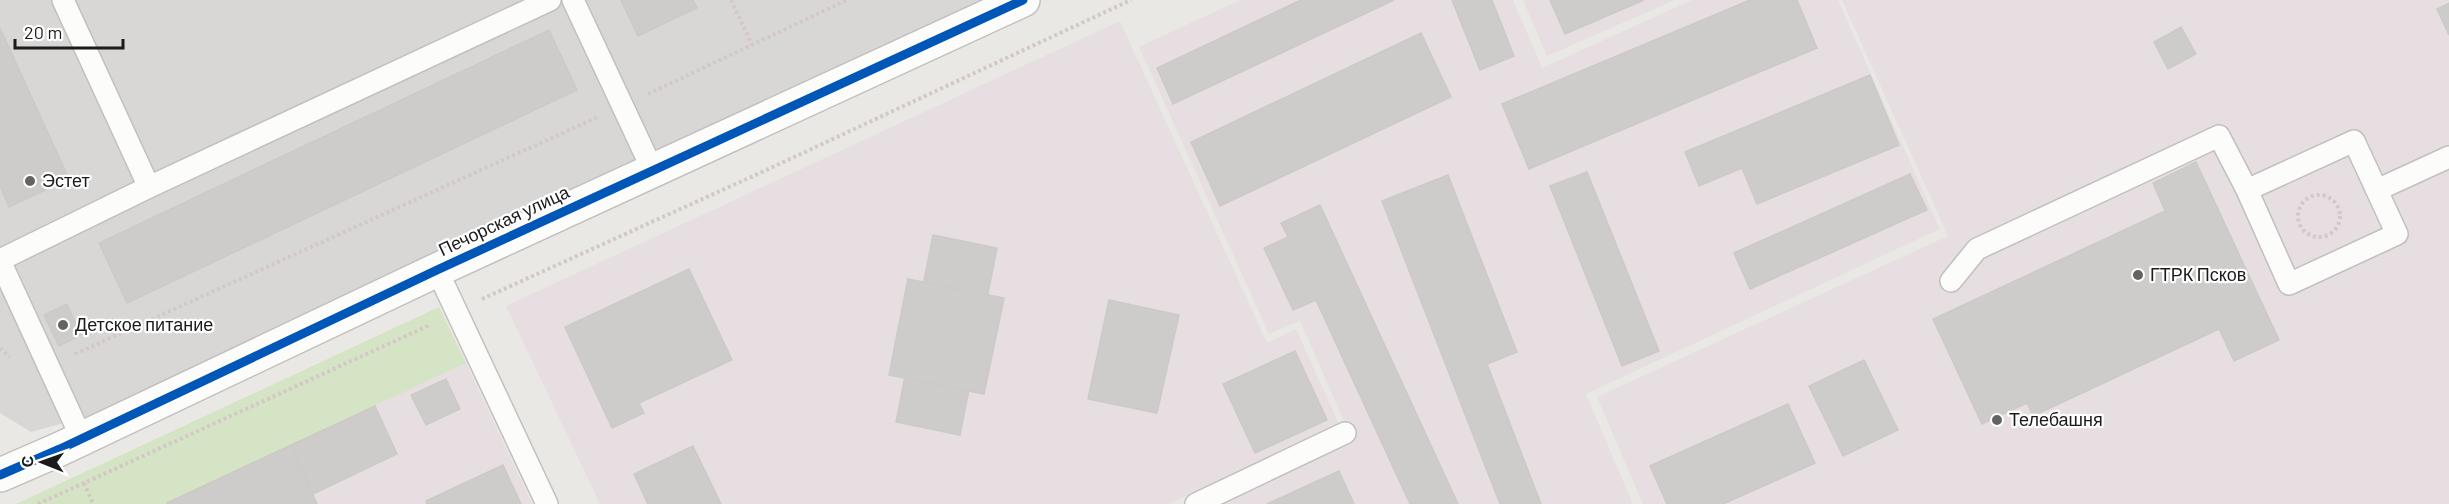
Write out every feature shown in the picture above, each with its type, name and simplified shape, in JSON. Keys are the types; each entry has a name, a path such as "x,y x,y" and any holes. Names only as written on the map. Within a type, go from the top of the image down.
{"street":[{"name":"Печорская улица","path":"0,475 60,449 81,437 437,270 1023,0"}],"lane":[{"path":"63,0 149,187"},
{"path":"81,437 0,260 149,187 550,0"},
{"path":"573,0 653,171"},
{"path":"1951,281 1977,249 2219,136 2247,190 2289,284 2397,234 2354,141 2247,190"},
{"path":"2377,190 2449,157"},
{"path":"437,270 547,504"},
{"path":"1196,504 1345,433"}],"path":[{"path":"730,0 752,45"},
{"path":"48,366 622,106 847,0"},
{"path":"38,504 457,313 466,306 762,172 1131,0"},
{"path":"2326,195 2339,207 2339,224 2328,236 2311,236 2298,224 2298,208 2310,196 2326,195"}],"shaded area":[{"path":"0,0 1003,0 115,409 31,432 0,413"},
{"path":"1240,0 1513,0 1542,68 1692,0 1838,0 1940,229 1586,394 1633,504 1212,504 1351,437 1300,321 1269,334 1139,47"},
{"path":"1523,0 1675,0 1547,56"},
{"path":"1842,0 2449,0 2449,504 1643,504 1597,397 1948,236"},
{"path":"1120,21 1267,343 1296,329 1339,424 1169,504 600,504 506,306"},
{"path":"466,363 532,504 167,504 291,445"}],"green space":[{"path":"439,307 466,363 167,504 16,504"}],"building":[{"path":"621,0 693,0 697,8 638,36"},
{"path":"1301,0 1394,0 1173,104 1157,68"},
{"path":"1452,0 1492,0 1514,56 1480,70"},
{"path":"1550,0 1644,0 1565,34"},
{"path":"1750,0 1797,0 1817,48 1529,169 1502,104"},
{"path":"2449,3 2449,35 2437,9"},
{"path":"2181,27 2196,54 2168,69 2154,42"},
{"path":"0,28 69,179 9,207 0,186"},
{"path":"549,30 577,90 127,303 99,243"},
{"path":"1421,33 1451,97 1220,206 1191,142"},
{"path":"1870,75 1899,145 1757,204 1742,168 1699,186 1685,152"},
{"name":"ГТРК Псков","path":"2196,162 2279,340 2234,361 2219,329 2033,416 2027,403 1982,424 1933,319 2165,211 2153,183"},
{"path":"1587,172 1659,351 1622,366 1550,186"},
{"path":"1910,174 1927,210 1750,289 1734,253"},
{"path":"1448,175 1517,352 1487,364 1541,504 1500,504 1382,201"},
{"path":"1320,205 1458,504 1410,504 1316,300 1293,310 1264,248 1288,237 1281,223"},
{"path":"933,235 997,248 960,435 896,422"},
{"path":"689,269 732,360 639,403 644,413 612,428 565,327"},
{"path":"908,279 1004,298 984,394 889,375"},
{"path":"1109,300 1179,315 1157,413 1088,399"},
{"name":"Детское питание","path":"67,304 81,335 59,346 44,315"},
{"path":"1295,351 1327,420 1255,453 1223,384"},
{"path":"1864,360 1898,430 1843,456 1809,386"},
{"path":"446,379 460,409 426,425 411,395"},
{"path":"1788,404 1815,463 1723,504 1667,504 1650,466"},
{"path":"375,406 397,454 313,494 291,445"},
{"path":"291,445 317,504 167,504 167,503"},
{"path":"693,446 721,504 648,504 634,474"},
{"path":"503,465 521,504 427,504 426,501"},
{"path":"1339,471 1354,504 1267,504"}],"cycle path":[{"path":"0,475 60,449 437,270 1023,0"}],"place":[{"name":"Эстет","path":"30,181"},
{"name":"ГТРК Псков","path":"2138,275"},
{"name":"Детское питание","path":"63,325"},
{"name":"Телебашня","path":"1997,420"}]}
